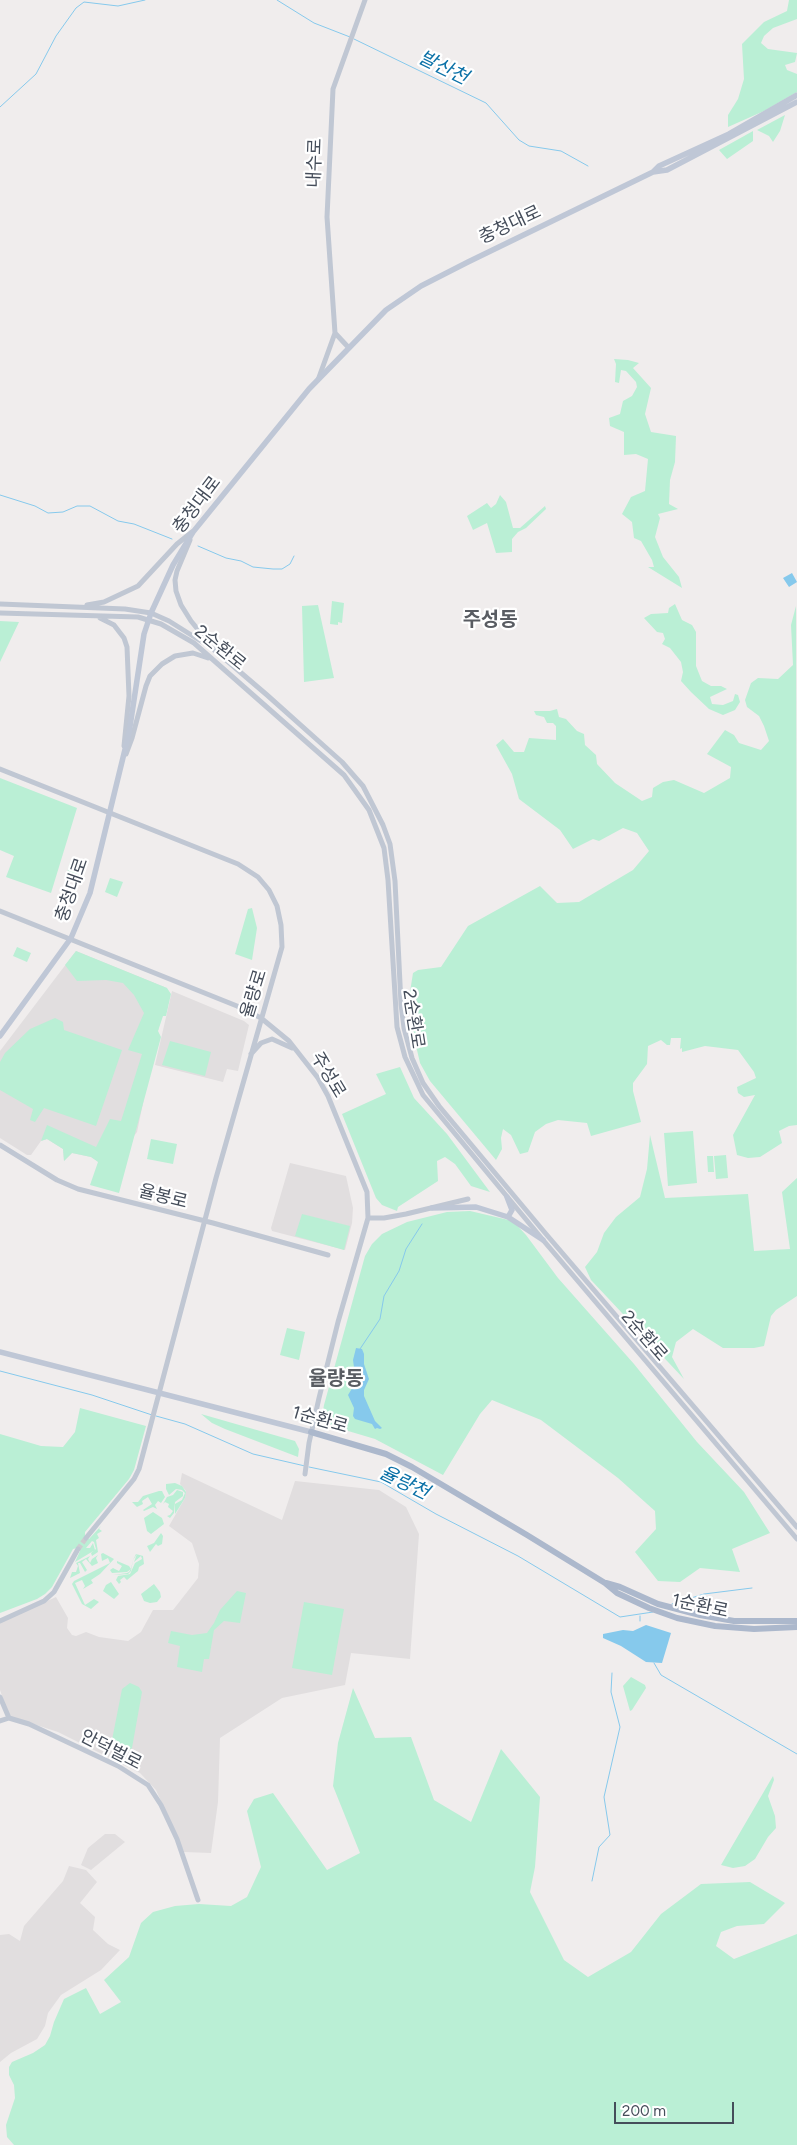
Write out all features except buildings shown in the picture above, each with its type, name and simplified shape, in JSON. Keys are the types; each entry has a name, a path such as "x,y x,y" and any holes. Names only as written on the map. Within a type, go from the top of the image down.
{"main road":[{"name":"충청대로","path":"653,172 659,166 729,134 797,95"},
{"name":"충청대로","path":"0,1036 71,938 90,893 129,733 139,656 150,616 173,565 193,532 318,380 386,310 421,286 653,172 667,170 797,102"},
{"path":"507,1196 512,1210 508,1216"},
{"path":"468,1199 470,1204 476,1207 508,1216 543,1240"},
{"path":"432,1208 476,1207"},
{"name":"1순환로","path":"0,1352 311,1432 386,1454 412,1467 605,1583 617,1594 662,1614 715,1626 754,1629 795,1628"},
{"name":"1순환로","path":"605,1583 620,1587 676,1610 726,1620 784,1622 797,1619"}],"street":[{"name":"내수로","path":"335,333 327,217 331,109 333,89 364,0"},
{"path":"318,380 335,333 349,348"},
{"path":"70,607 104,602 138,586 177,544 193,532"},
{"path":"193,532 177,571 176,590 181,605 212,648"},
{"name":"2순환로","path":"0,604 125,609 150,616 188,631 212,648 342,762 363,786 383,825 393,858 401,1004 406,1039 417,1071 431,1096 546,1234 797,1527"},
{"name":"2순환로","path":"0,613 150,616 194,643 344,775 369,810 386,857 394,1003 399,1038 405,1057 430,1105 797,1539"},
{"path":"87,615 105,618 114,625 124,638 127,647 128,714 121,764"},
{"path":"121,764 132,738 150,676 162,664 175,656 193,653 202,654 222,666"},
{"name":"율량로","path":"0,770 238,864 258,877 269,890 277,906 282,925 282,947 260,1018 204,1221 139,1469 134,1479 86,1538"},
{"name":"주성로","path":"0,911 237,1006 260,1018 276,1030 298,1052 318,1078 330,1101 367,1192 368,1218 338,1322 311,1432 305,1474"},
{"path":"251,1054 261,1043 272,1039 285,1043 298,1052"},
{"name":"율봉로","path":"0,1145 66,1185 328,1255"},
{"path":"368,1218 384,1218 468,1199"},
{"path":"0,1622 44,1601 54,1592 78,1549"},
{"path":"0,1697 9,1718 0,1721"},
{"name":"안덕벌로","path":"9,1718 29,1724 111,1763 148,1785 161,1805 177,1839 198,1900"}],"shaded area":[{"path":"76,951 167,988 137,1132 99,1162 91,1157 72,1153 64,1161 63,1149 47,1139 41,1141 31,1155 27,1155 0,1138 0,1051"},
{"path":"172,991 244,1021 249,1025 238,1071 227,1069 223,1082 155,1065"},
{"path":"290,1163 346,1176 353,1208 352,1223 345,1250 272,1231 271,1228"},
{"path":"182,1473 282,1520 295,1481 379,1490 406,1507 419,1534 410,1659 351,1653 345,1685 282,1698 220,1738 218,1802 211,1853 184,1852 156,1790 140,1773 58,1732 9,1716 0,1690 0,1623 56,1597 68,1618 67,1628 72,1635 76,1636 86,1632 99,1637 128,1641 141,1632 153,1610 173,1610 198,1578 199,1564 192,1543 169,1526 185,1498 186,1491 180,1484"},
{"path":"105,1834 115,1834 125,1842 91,1870 81,1865 88,1848"},
{"path":"69,1866 86,1870 97,1882 80,1903 95,1917 93,1930 108,1944 120,1950 101,1970 61,1995 48,2013 45,2026 37,2039 11,2053 0,2062 0,1935 9,1934 20,1941 24,1926 63,1881"}],"green space":[{"path":"789,0 797,0 797,19 773,28 764,36 761,43 768,49 797,53 795,62 785,65 787,70 797,74 797,92 764,111 728,127 728,115 738,99 744,79 742,44 764,22 787,11"},
{"path":"785,115 780,131 773,142 769,136 757,130"},
{"path":"753,131 753,141 727,159 719,150"},
{"path":"614,359 639,363 633,368 651,388 645,414 651,432 676,436 675,462 670,480 669,504 678,509 658,514 660,518 655,537 663,557 679,577 682,588 648,567 654,567 652,560 641,541 634,538 632,522 622,514 631,497 645,491 648,459 636,454 624,455 624,432 610,426 609,418 620,414 623,401 632,396 637,387 636,382 626,371 621,370 619,383 615,382 616,364"},
{"path":"500,495 506,502 513,528 520,528 545,506 546,509 512,539 512,552 496,553 487,523 473,530 467,516 487,503 491,508 496,504"},
{"path":"332,601 344,603 342,623 338,622 338,625 330,624"},
{"path":"675,604 682,620 692,625 696,632 696,666 702,681 711,686 721,686 727,689 710,697 712,704 723,705 733,701 735,694 738,695 740,702 735,710 723,715 709,709 691,692 681,681 683,672 681,662 670,648 662,644 665,639 663,633 657,632 644,618 651,614 668,613 669,608"},
{"path":"318,605 334,678 304,682 302,606"},
{"path":"796,606 797,1125 789,1126 779,1131 782,1143 760,1157 748,1158 737,1155 733,1135 755,1095 744,1097 738,1093 737,1087 756,1078 754,1072 738,1050 705,1046 682,1052 682,1048 680,1049 681,1038 671,1038 670,1045 661,1040 648,1046 647,1064 633,1083 633,1091 641,1122 591,1136 587,1123 558,1120 546,1124 535,1132 528,1152 520,1154 511,1135 503,1129 501,1138 502,1149 496,1160 430,1081 420,1063 411,1024 410,992 413,973 418,970 441,967 468,926 540,886 557,903 579,902 633,870 649,851 637,833 623,828 599,841 593,839 573,849 560,830 519,799 512,774 496,745 503,739 514,752 524,752 529,738 556,740 556,726 553,723 547,723 544,717 536,715 534,711 557,709 559,717 566,719 577,731 584,734 585,745 596,755 597,764 615,783 642,801 652,797 653,788 663,782 674,780 704,793 730,778 731,767 707,754 725,730 734,735 739,743 761,750 769,741 759,716 747,707 745,700 751,683 758,678 778,679 793,665 791,625"},
{"path":"0,621 19,622 0,662"},
{"path":"0,778 77,808 51,893 6,877 14,856 0,850"},
{"path":"70,863 82,866 77,883 65,879"},
{"path":"110,878 123,882 117,897 105,892"},
{"path":"252,908 257,928 252,960 235,954 248,909"},
{"path":"17,947 31,953 27,962 13,956"},
{"path":"76,951 167,988 171,994 166,1016 163,1016 158,1031 161,1037 119,1193 90,1185 98,1162 91,1157 72,1153 64,1161 63,1149 47,1139 41,1141 47,1125 96,1147 110,1119 121,1121 142,1054 128,1050 144,1013 134,995 123,983 106,980 77,981 65,965"},
{"path":"55,1018 63,1022 64,1030 122,1050 96,1126 44,1108 35,1122 30,1120 33,1109 0,1090 0,1062 5,1053 30,1029"},
{"path":"170,1041 211,1052 205,1076 162,1065"},
{"path":"400,1067 414,1098 447,1134 490,1192 471,1186 455,1164 445,1157 437,1161 438,1181 398,1207 397,1211 382,1205 376,1198 342,1114 386,1094 376,1074"},
{"path":"693,1131 697,1183 668,1186 664,1133"},
{"path":"650,1135 665,1198 748,1194 754,1251 790,1249 782,1192 797,1178 797,1296 776,1310 771,1316 764,1346 754,1348 723,1348 693,1329 676,1342 672,1357 684,1379 591,1280 585,1267 597,1252 604,1233 616,1217 640,1197 647,1169"},
{"path":"151,1139 177,1144 173,1164 147,1159"},
{"path":"726,1155 728,1178 716,1179 714,1156"},
{"path":"707,1156 713,1156 714,1172 708,1172"},
{"path":"470,1211 513,1221 526,1235 558,1278 634,1364 697,1442 744,1492 770,1533 732,1549 740,1572 700,1568 680,1582 658,1581 635,1552 656,1529 655,1511 618,1478 541,1420 492,1400 480,1414 443,1475 375,1439 328,1425 322,1416 324,1405 365,1256 372,1244 382,1234 407,1222 447,1212"},
{"path":"302,1214 350,1226 344,1250 295,1236"},
{"path":"287,1328 305,1332 299,1360 280,1355"},
{"path":"80,1408 146,1426 134,1470 129,1479 85,1532 85,1538 89,1539 101,1526 99,1529 102,1531 97,1534 99,1538 96,1540 98,1552 92,1556 91,1553 94,1551 75,1562 80,1551 77,1548 73,1549 52,1587 45,1594 0,1613 0,1434 41,1446 63,1447 75,1432","holes":["92,1541 94,1542 95,1550 93,1543 90,1548 86,1548"]},
{"path":"201,1414 295,1441 299,1449 298,1457 225,1429 212,1423"},
{"path":"175,1483 182,1486 186,1492 185,1498 175,1514 175,1504 182,1500 185,1493 182,1490 176,1489 169,1495 166,1484"},
{"path":"177,1490 183,1492 183,1496 175,1502 174,1513 170,1518 167,1516 173,1511 168,1507 169,1504 165,1502 163,1504 167,1497 173,1495"},
{"path":"162,1491 165,1497 161,1503 158,1501 155,1505 157,1509 153,1507 143,1510 152,1504 148,1497 142,1501 143,1504 137,1507 132,1502 138,1502 143,1496"},
{"path":"153,1512 162,1518 164,1524 151,1534 147,1531 144,1518"},
{"path":"161,1533 163,1536 162,1544 158,1546 156,1544 150,1552 147,1546 154,1543"},
{"path":"103,1553 114,1559 100,1574 91,1580 93,1583 83,1589 85,1586 82,1580 75,1583 85,1605 94,1599 99,1602 91,1609 82,1604 72,1584 74,1581 110,1563 108,1558 102,1561 101,1554"},
{"path":"137,1554 143,1556 144,1564 127,1580 124,1577 120,1580 119,1584 116,1580 118,1576 130,1574 135,1563 142,1559 141,1556 134,1562"},
{"path":"98,1555 96,1558 98,1563 92,1566 86,1559 82,1562 87,1570 85,1572 80,1563 78,1563 80,1573 70,1578 72,1572 76,1572 78,1566 76,1563 90,1556 88,1559 90,1563"},
{"path":"117,1561 129,1566 131,1569 127,1572 112,1573 110,1570 113,1568 119,1571 122,1566"},
{"path":"111,1582 119,1594 114,1599 103,1591 106,1585"},
{"path":"154,1584 161,1597 157,1602 150,1603 144,1601 141,1594"},
{"path":"237,1591 246,1593 240,1623 224,1621 214,1630 209,1659 204,1659 202,1672 177,1667 180,1646 168,1643 171,1631 192,1635 207,1633 220,1610"},
{"path":"304,1602 344,1609 332,1675 292,1668"},
{"path":"631,1677 645,1685 646,1688 630,1711 623,1686"},
{"path":"130,1683 139,1687 142,1692 132,1748 126,1753 116,1750 111,1745 122,1689"},
{"path":"353,1688 375,1738 411,1737 434,1800 471,1822 501,1749 540,1797 535,1867 530,1892 564,1960 588,1977 631,1952 661,1914 701,1884 750,1882 785,1903 764,1924 737,1926 721,1932 716,1946 734,1959 797,1934 797,2145 14,2145 7,2137 6,2125 15,2098 14,2085 9,2075 9,2067 12,2062 33,2053 45,2045 64,1999 86,1988 100,2014 121,2002 104,1980 129,1957 141,1923 153,1912 175,1906 199,1904 231,1906 247,1897 261,1867 247,1811 254,1799 273,1793 327,1870 360,1853 333,1786 338,1743"},
{"path":"773,1776 774,1780 768,1796 775,1816 776,1828 768,1837 755,1859 745,1866 733,1868 721,1865"}],"water":[{"path":"792,573 797,582 789,587 783,578"},
{"path":"356,1348 362,1349 369,1379 364,1390 364,1396 375,1421 382,1428 380,1429 375,1429 372,1424 355,1419 353,1416 354,1408 348,1395 356,1382 353,1360"},
{"path":"646,1625 671,1633 662,1663 646,1662 621,1646 603,1638 603,1634 623,1630 633,1631"}],"waterway":[{"name":"발산천","path":"0,107 36,74 56,36 76,8 84,2 118,6 145,0"},
{"name":"발산천","path":"277,0 314,23 350,37"},
{"name":"발산천","path":"354,39 486,103 519,140 529,146 561,151 588,166"},
{"path":"0,495 35,506 48,513 63,512 77,506 90,506 118,521 134,524 172,539"},
{"path":"198,546 253,567 282,569 290,564 294,556"},
{"path":"360,1349 380,1319 384,1296 399,1271 406,1249 422,1224"},
{"name":"율량천","path":"0,1371 92,1395 152,1415"},
{"name":"율량천","path":"156,1416 185,1424 253,1454 305,1466"},
{"name":"율량천","path":"309,1467 381,1482 436,1514 518,1556 620,1617 653,1612"},
{"name":"율량천","path":"672,1604 704,1594 752,1588"},
{"path":"640,1616 640,1621"},
{"path":"654,1663 661,1675 797,1754"},
{"path":"592,1881 599,1847 610,1835 604,1797 620,1727 611,1692 612,1673"}],"tunnel":[{"path":"78,1549 86,1538"}],"district":[{"name":"주성동","path":"490,620"},
{"name":"율량동","path":"336,1379"}]}
